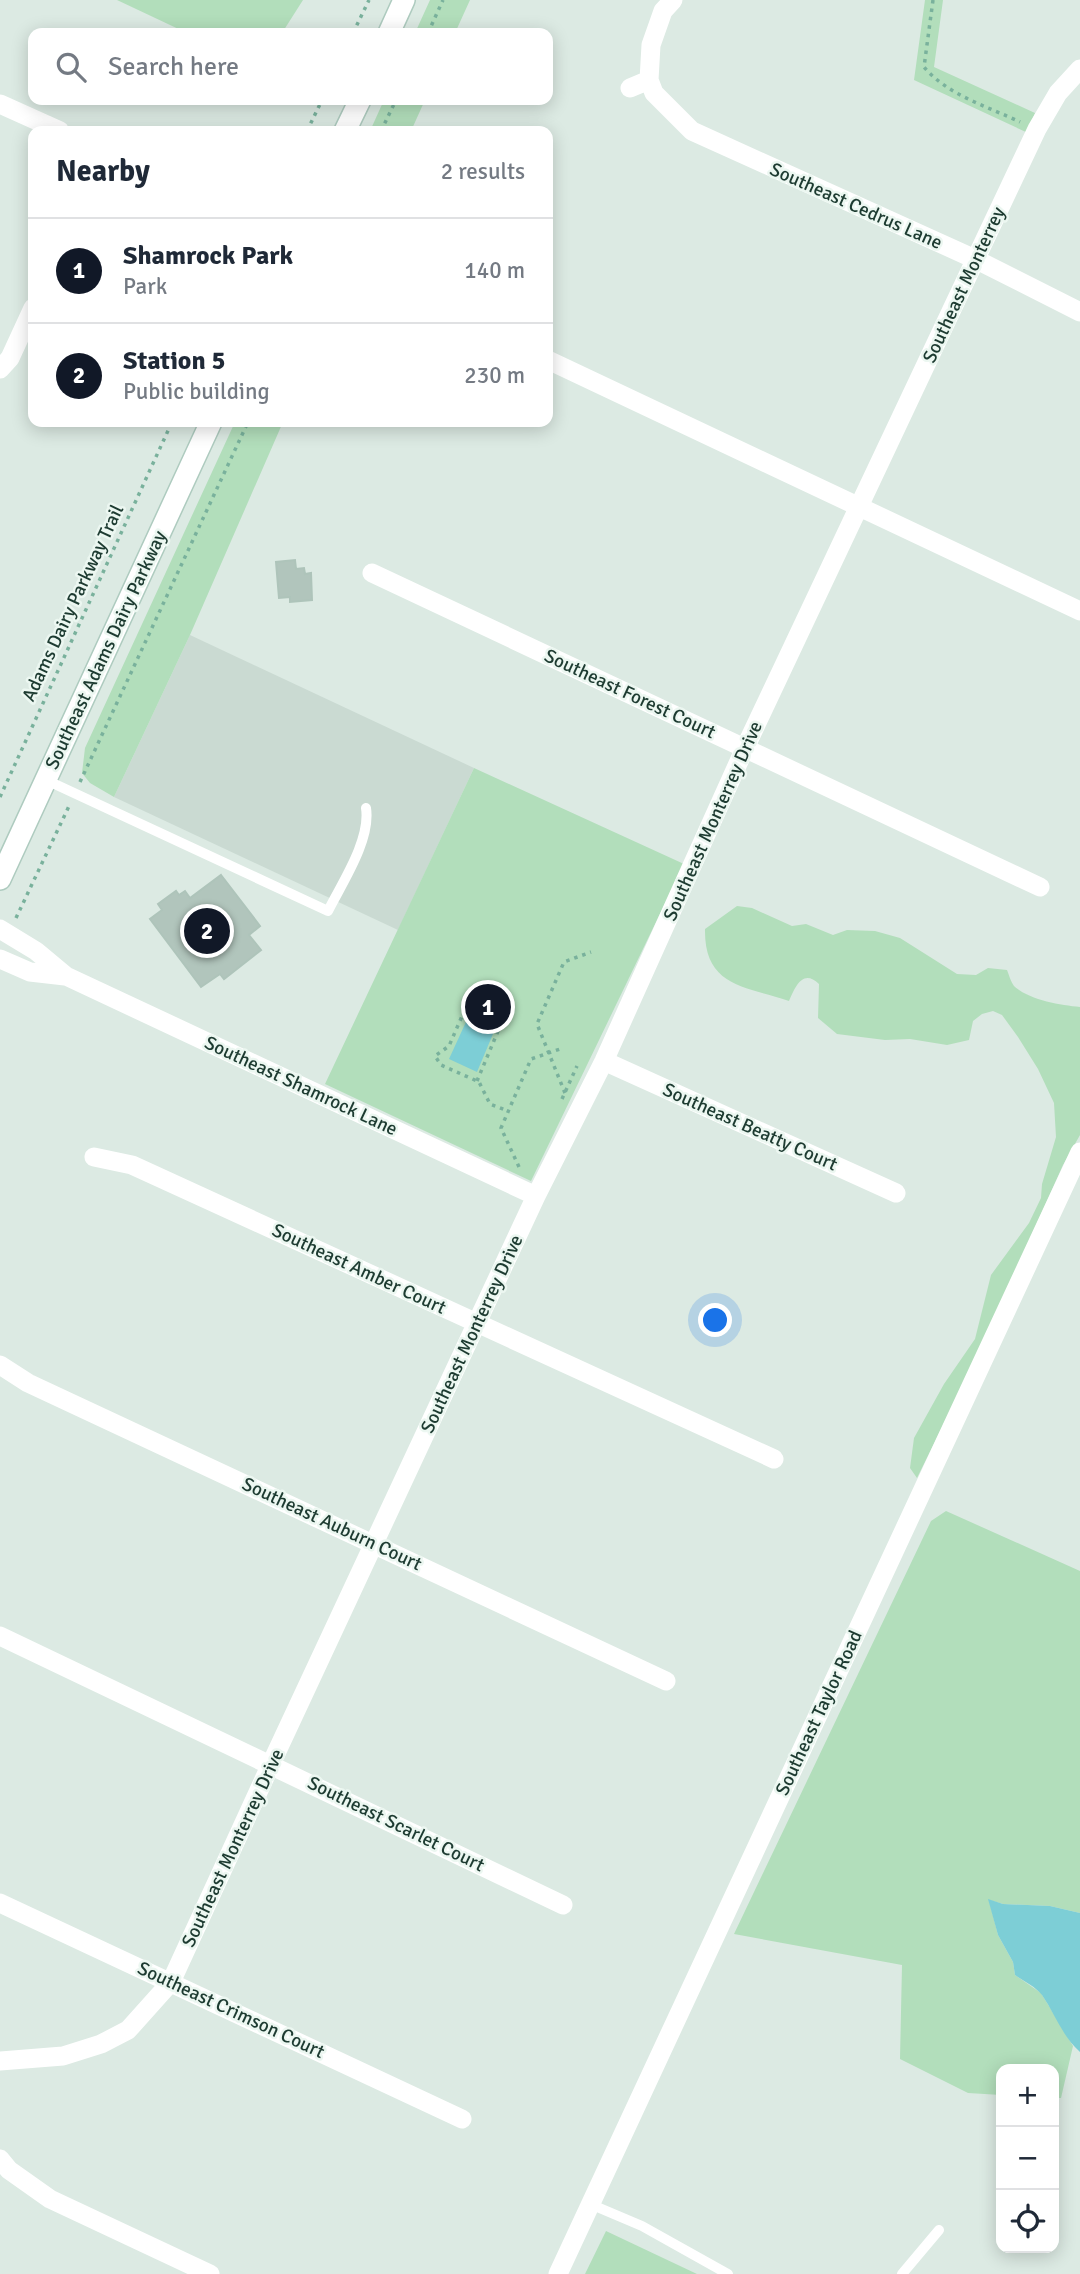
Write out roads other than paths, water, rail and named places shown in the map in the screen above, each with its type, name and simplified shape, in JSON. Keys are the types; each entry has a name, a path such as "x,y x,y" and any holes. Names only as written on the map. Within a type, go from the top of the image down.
{"main road":[{"path":"391,28 404,0"},
{"path":"347,126 357,105"},
{"name":"Southeast Adams Dairy Parkway","path":"0,878 209,427"}],"street":[{"path":"630,88 649,79 651,45 663,11 673,0"},
{"name":"Southeast Monterrey","path":"858,507 1037,129 1058,93 1080,69"},
{"name":"Southeast Cedrus Lane","path":"649,79 653,93 692,131 976,260 1080,312"},
{"path":"0,104 49,126"},
{"path":"0,369 10,358 28,318"},
{"path":"553,362 1080,611"},
{"name":"Southeast Monterrey Drive","path":"0,2062 63,2056 101,2044 128,2030 172,1982 536,1196 604,1062 745,748 858,507"},
{"name":"Southeast Forest Court","path":"372,573 1040,887"},
{"name":"Southeast Shamrock Lane","path":"7,925 66,976 536,1196"},
{"name":"Southeast Shamrock Lane","path":"0,959 30,972 66,976"},
{"name":"Southeast Beatty Court","path":"604,1062 897,1193"},
{"name":"Southeast Taylor Road","path":"558,2274 1080,1152"},
{"name":"Southeast Amber Court","path":"94,1157 132,1165 774,1459"},
{"name":"Southeast Auburn Court","path":"0,1365 28,1383 666,1681"},
{"name":"Southeast Scarlet Court","path":"0,1636 563,1905"},
{"name":"Southeast Crimson Court","path":"0,1903 462,2119"},
{"path":"0,2160 9,2170 50,2199 210,2274"}],"lane":[{"path":"46,780 328,911 365,831 366,808"},
{"path":"590,2204 642,2227 728,2274"},
{"path":"902,2274 939,2230"}],"water":[{"path":"471,1011 498,1022 477,1072 449,1059"},
{"path":"988,1899 1003,1904 1050,1906 1080,1913 1080,2052 1063,2032 1042,1995 1015,1975 1013,1962 998,1935"}],"place":[{"name":"Station 5","path":"207,931"},
{"name":"Shamrock Park","path":"488,1007"}]}
